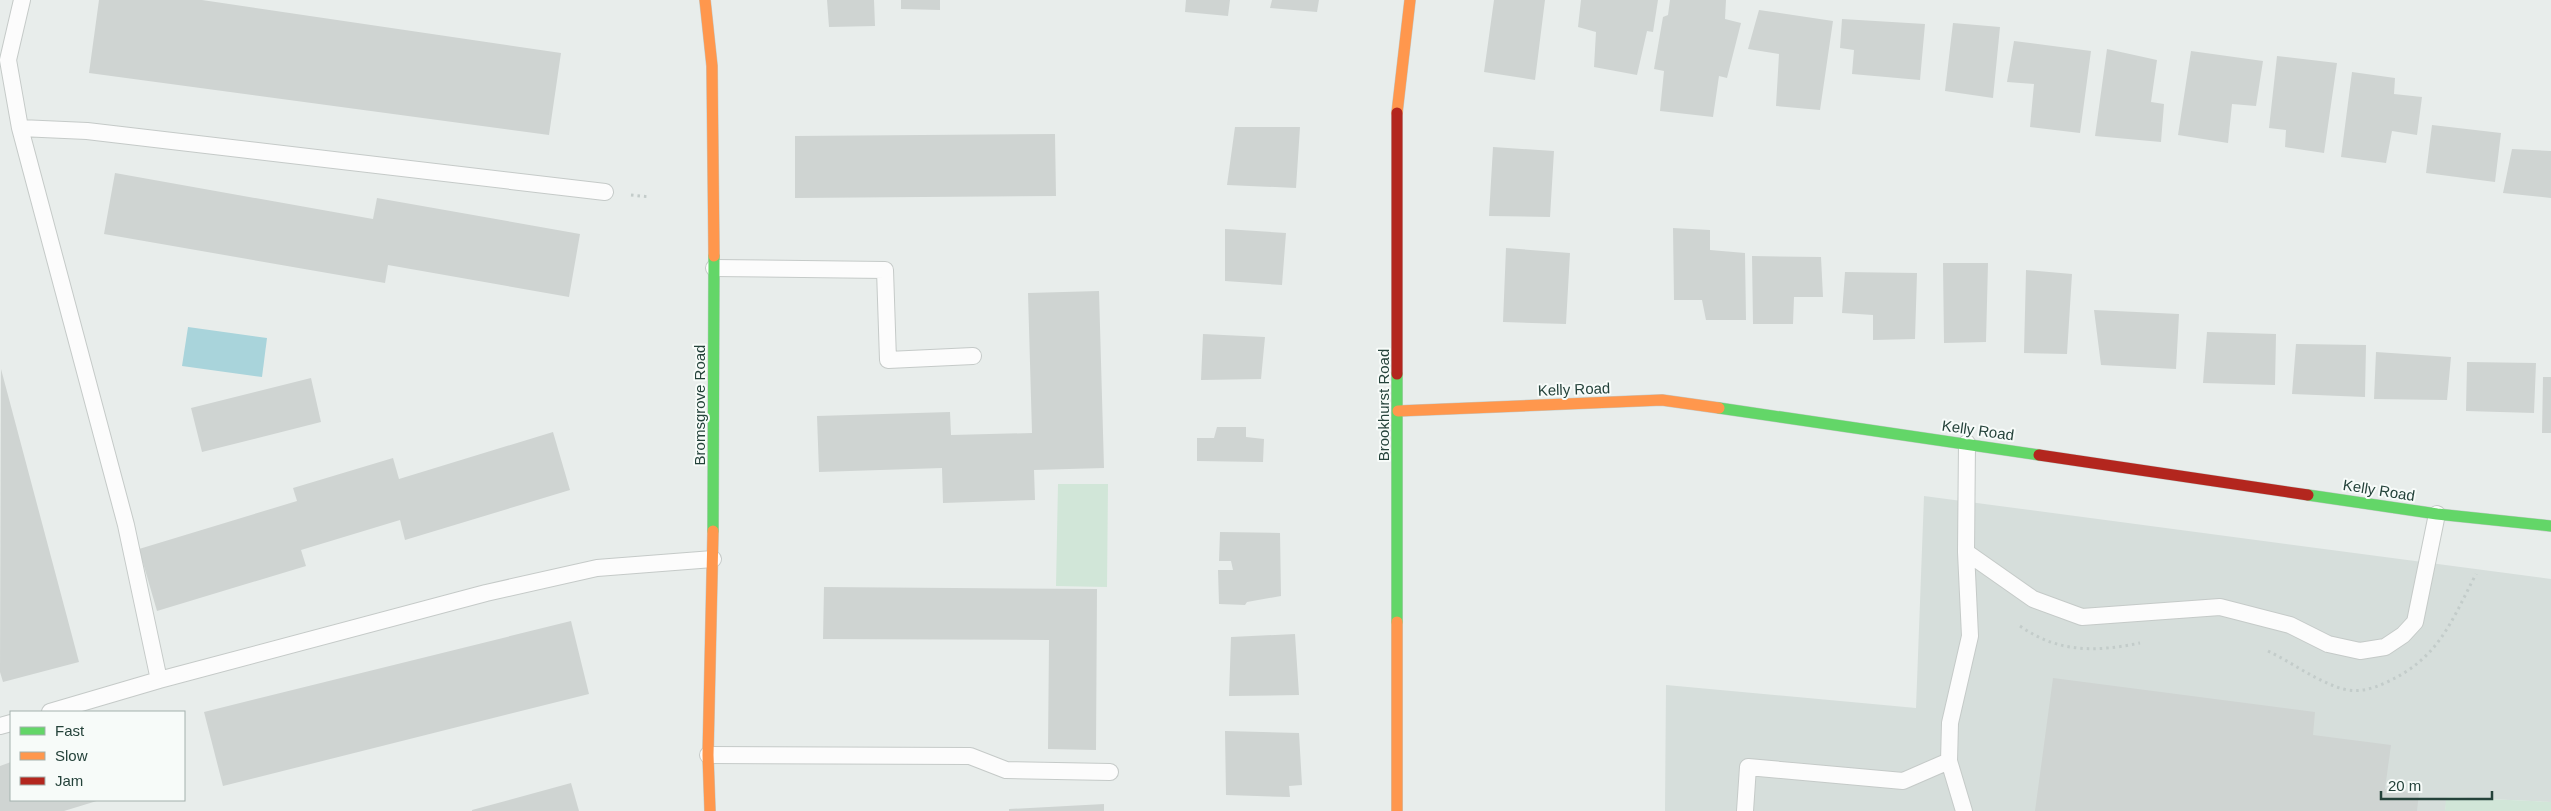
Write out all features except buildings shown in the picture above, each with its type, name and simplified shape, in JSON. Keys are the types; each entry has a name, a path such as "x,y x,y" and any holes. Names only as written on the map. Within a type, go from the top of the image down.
{"street":[{"name":"Bromsgrove Road","path":"705,0 712,66 714,268 713,560 708,755 710,811"},
{"name":"Brookhurst Road","path":"1397,811 1397,105 1410,0"},
{"name":"Kelly Road","path":"1398,411 1662,400 1967,443 2437,514 2551,526"}],"lane":[{"path":"22,0 8,60 20,128 126,525 158,680"},
{"path":"20,128 87,131 605,192"},
{"path":"714,268 885,270 888,360 973,356"},
{"path":"1964,811 1949,761 1950,723 1970,636 1966,552 1967,443"},
{"path":"1966,552 2033,599 2082,617 2220,608 2290,625 2328,644 2360,651 2384,647 2403,635 2415,622 2437,514"},
{"path":"53,711 158,680 486,593 598,568 713,560"},
{"path":"708,755 970,756 1006,770 1110,772"},
{"path":"1745,811 1748,767 1903,781 1949,761"}],"path":[{"path":"2263,648 2322,680 2343,689 2361,692 2408,672 2430,655 2449,626 2476,574"},
{"path":"2016,623 2037,638 2068,647 2104,648 2145,642"}],"shaded area":[{"path":"1924,496 2551,579 2551,802 2447,797 2445,811 1665,811 1666,685 1916,708"}],"green space":[{"path":"1058,484 1108,484 1107,587 1056,586"},
{"path":"2446,797 2551,802 2551,811 2445,811"}],"water":[{"path":"188,327 267,338 262,377 182,366"}],"traffic: fast":[{"path":"713,531 714,256"},
{"path":"1397,374 1397,622"},
{"path":"1719,408 2039,455"},
{"path":"2308,495 2437,514 2551,526"}],"traffic: slow":[{"path":"705,0 712,66 714,256"},
{"path":"1397,113 1410,0"},
{"path":"1398,411 1662,400 1719,408"},
{"path":"710,811 708,755 713,531"},
{"path":"1397,622 1397,811"}],"traffic: jam":[{"path":"1397,113 1397,374"},
{"path":"2039,455 2308,495"}]}
